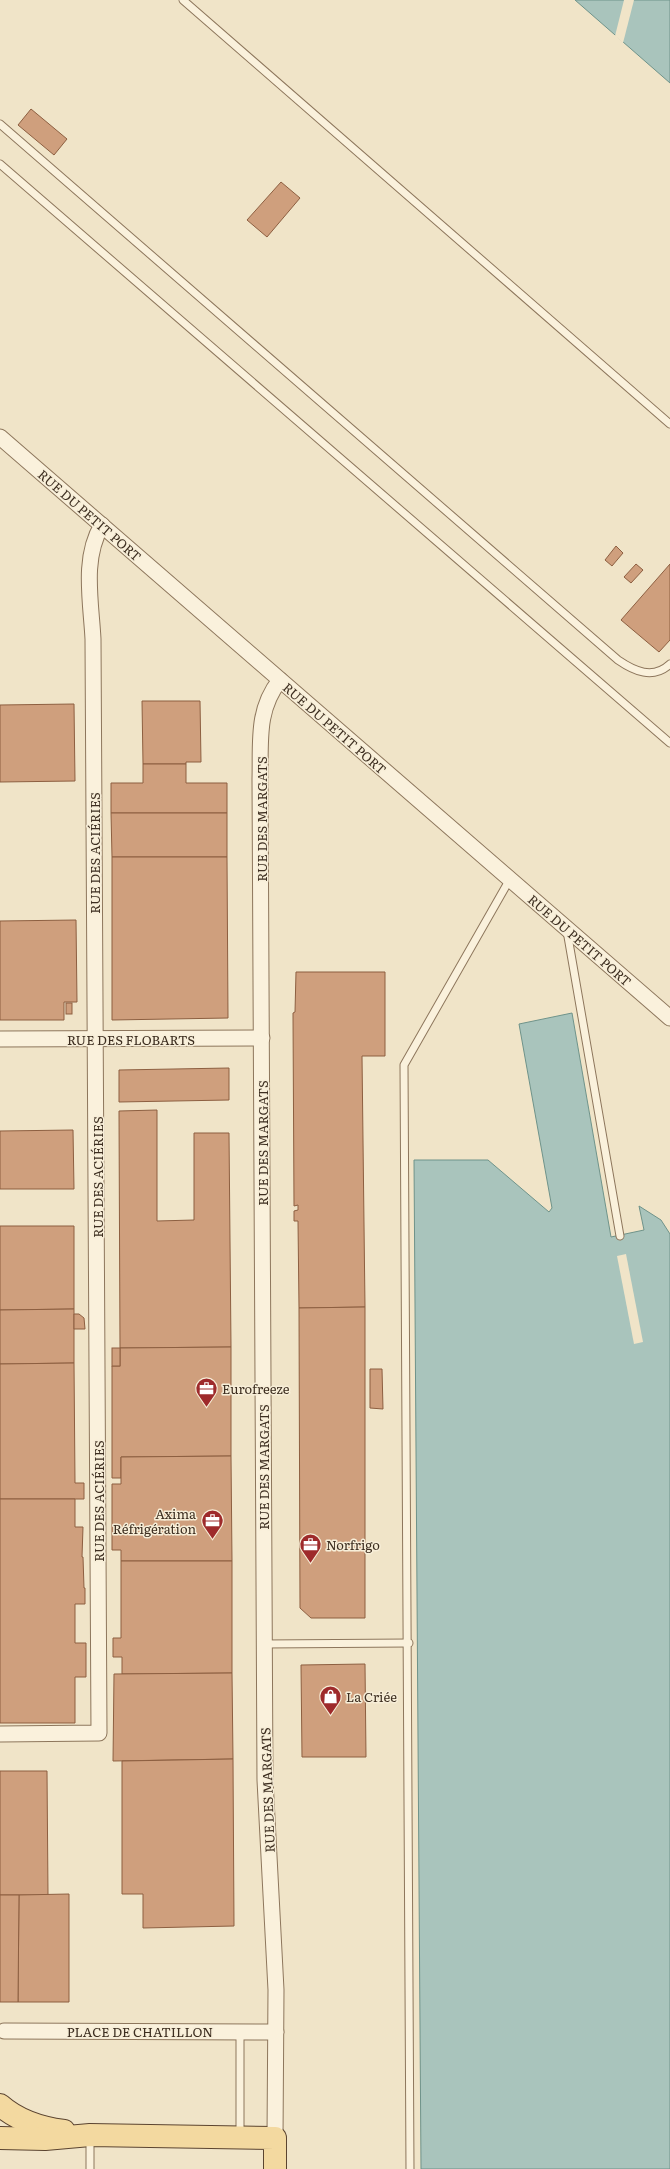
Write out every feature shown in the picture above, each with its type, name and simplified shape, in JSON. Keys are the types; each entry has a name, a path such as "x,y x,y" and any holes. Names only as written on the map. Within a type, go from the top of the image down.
{"main road":[{"path":"0,2105 16,2116 42,2126 90,2135"},
{"path":"0,2138 45,2139 90,2135 240,2136 275,2138 275,2169"}],"street":[{"name":"RUE DU PETIT PORT","path":"0,437 670,1018"},
{"name":"RUE DES ACIÉRIES","path":"0,1734 100,1733 93,639 90,559 93,542 102,525"},
{"name":"RUE DES MARGATS","path":"275,2138 276,1990 265,1780 261,731 266,701 280,680"},
{"name":"RUE DES FLOBARTS","path":"0,1039 262,1038"},
{"name":"PLACE DE CHATILLON","path":"4,2031 276,2032"}],"lane":[{"path":"183,0 670,424"},
{"path":"0,124 618,660 634,670 648,673 662,670 670,664"},
{"path":"0,164 670,743"},
{"path":"410,2169 404,1065 510,879"},
{"path":"567,929 620,1236"},
{"path":"264,1644 408,1643"},
{"path":"240,2032 240,2136"},
{"path":"90,2135 90,2169"}],"water":[{"path":"575,0 670,0 670,83"},
{"path":"572,1013 611,1237 644,1230 639,1206 661,1220 670,1234 670,2169 421,2169 414,1160 488,1160 549,1212 552,1208 519,1024"}],"pier":[{"path":"624,0 634,0 623,43 615,36"},
{"path":"626,1254 643,1342 634,1344 617,1256"}],"building":[{"path":"31,109 67,139 54,155 18,125"},
{"path":"281,182 300,198 267,237 247,220"},
{"path":"616,546 623,553 612,566 605,560"},
{"path":"636,564 643,570 631,583 624,577"},
{"path":"670,564 670,640 659,652 621,620"},
{"path":"142,701 200,701 201,762 186,762 186,764 143,764"},
{"path":"74,704 75,781 0,782 0,705"},
{"path":"143,764 186,764 186,783 227,783 227,813 111,813 111,783 143,783"},
{"path":"111,813 227,813 227,857 112,857"},
{"path":"112,857 227,857 228,1018 112,1020"},
{"path":"76,920 77,1002 64,1002 64,1020 0,1020 0,921"},
{"path":"296,972 385,972 385,1056 362,1056 365,1307 299,1308 298,1221 294,1221 294,1211 298,1210 298,1205 294,1206 293,1013 295,1012"},
{"path":"66,1003 72,1003 72,1014 66,1014"},
{"path":"229,1068 229,1100 119,1102 119,1070"},
{"path":"157,1110 157,1221 194,1220 194,1133 229,1133 231,1347 120,1348 119,1111"},
{"path":"73,1130 74,1189 0,1189 0,1131"},
{"path":"0,1226 74,1226 74,1309 0,1310"},
{"path":"365,1307 365,1618 311,1618 300,1608 299,1308"},
{"path":"74,1309 74,1363 0,1364 0,1310"},
{"path":"74,1314 79,1314 84,1318 85,1329 74,1329"},
{"path":"231,1347 231,1456 121,1457 121,1478 112,1478 112,1366 120,1366 120,1348"},
{"path":"112,1348 120,1348 120,1366 112,1366"},
{"path":"74,1363 75,1483 84,1483 84,1499 0,1499 0,1364"},
{"path":"370,1369 382,1369 383,1409 370,1408"},
{"path":"231,1456 232,1561 121,1561 121,1550 112,1550 112,1484 121,1484 121,1457"},
{"path":"0,1499 75,1499 75,1527 83,1527 82,1557 85,1604 75,1604 75,1643 86,1643 86,1677 75,1677 75,1723 0,1723"},
{"path":"121,1561 232,1561 232,1673 122,1674 122,1657 113,1657 113,1638 121,1638"},
{"path":"365,1664 366,1757 302,1757 301,1665"},
{"path":"232,1673 233,1759 113,1761 114,1674"},
{"path":"233,1759 234,1926 143,1928 143,1894 122,1894 122,1761"},
{"path":"0,1771 47,1771 48,1895 0,1895"},
{"path":"69,1894 69,2002 18,2002 19,1895"},
{"path":"0,1895 19,1895 18,2002 0,2002"}],"place":[{"name":"Eurofreeze","path":"206,1408"},
{"name":"Axima Réfrigération","path":"212,1540"},
{"name":"Norfrigo","path":"311,1564"},
{"name":"La Criée","path":"331,1716"}]}
